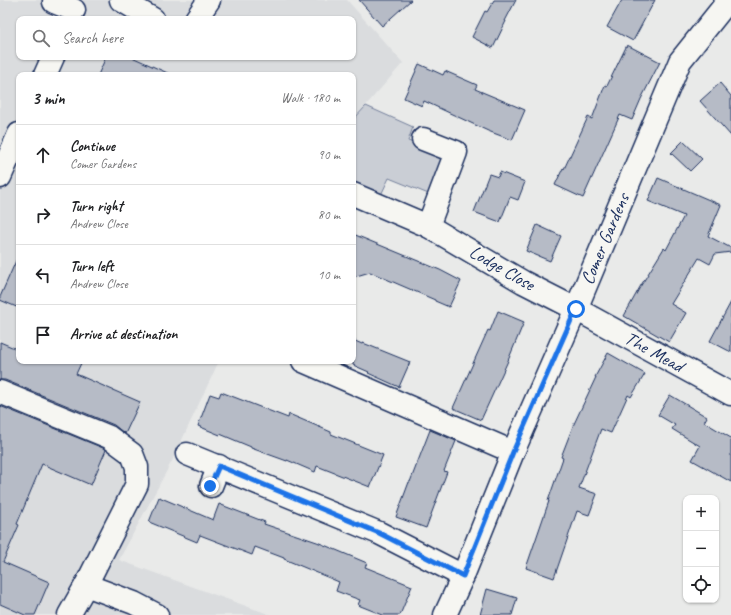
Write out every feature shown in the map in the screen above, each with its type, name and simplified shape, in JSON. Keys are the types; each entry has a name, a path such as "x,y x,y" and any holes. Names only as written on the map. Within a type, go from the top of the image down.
{"street":[{"path":"198,16 209,0"},
{"path":"54,2 75,10"},
{"name":"Comer Gardens","path":"445,615 463,576 513,452 576,309 680,61 725,6"},
{"path":"46,72 52,60"},
{"path":"423,139 456,152 428,226"},
{"path":"0,177 16,141"},
{"name":"Lodge Close","path":"356,195 428,226 523,282 576,309"},
{"name":"The Mead","path":"576,309 731,394"},
{"path":"310,364 513,452"},
{"path":"0,392 109,437 132,454 137,467 137,484 86,585 69,615"},
{"path":"188,454 379,533 463,576"},
{"path":"210,486 219,466"},
{"path":"86,585 134,603 157,615"}],"shaded area":[{"path":"0,0 347,0 403,63 356,117 356,72 16,72 16,364 218,364 172,461 119,560 271,615 0,615"},
{"path":"366,106 413,127 408,141 441,154 445,162 431,195 389,178 380,197 356,186 356,117"}],"building":[{"path":"359,0 411,0 382,26"},
{"path":"494,0 516,0 493,48 472,37 485,11 487,12"},
{"path":"622,0 655,0 633,41 607,27"},
{"path":"627,45 660,62 632,120 620,115 583,198 555,185 588,117 592,119 605,85 607,86"},
{"path":"105,60 139,60 165,72 99,72"},
{"path":"419,64 443,75 445,71 477,85 475,89 525,110 512,140 488,131 424,101 422,106 404,98"},
{"path":"720,83 731,96 731,136 700,101"},
{"path":"683,141 702,159 690,171 671,153"},
{"path":"500,172 525,182 518,200 510,197 500,222 474,212 489,174 498,177"},
{"path":"658,178 721,205 708,236 731,248 731,252 715,254 710,264 699,258 671,304 686,313 669,342 624,316 664,248 666,250 684,216 648,201"},
{"path":"537,225 561,236 550,261 526,251"},
{"path":"356,235 440,270 461,281 449,307 370,272 356,276"},
{"path":"16,261 16,307 0,300"},
{"path":"731,302 731,352 710,341"},
{"path":"498,311 524,322 481,420 453,408"},
{"path":"356,341 410,362 399,387 353,365 356,364"},
{"path":"0,342 16,349 16,364 81,364 76,374 140,402 125,434 114,425 5,380 0,380"},
{"path":"608,353 645,374 631,397 628,395 611,433 601,429 579,488 597,494 589,515 577,511 554,578 526,568 563,458 561,457 595,377"},
{"path":"221,392 288,418 289,414 331,432 331,434 383,455 370,487 317,466 315,472 198,426 210,394 219,397"},
{"path":"670,395 707,417 704,422 731,438 731,482 692,460 700,446 672,429 675,425 658,415"},
{"path":"0,406 106,450 91,485 42,464 3,562 49,582 35,615 25,615 0,604"},
{"path":"430,430 456,441 444,471 447,472 426,528 396,517"},
{"path":"159,497 213,520 219,504 265,522 264,524 317,542 367,563 365,567 412,586 400,615 383,615 358,605 360,600 336,591 339,582 255,547 252,555 200,535 197,542 149,522"},
{"path":"487,589 517,598 512,615 480,615"}],"route":[{"path":"210,486 219,466 379,533 463,576 513,452 576,309"}]}
